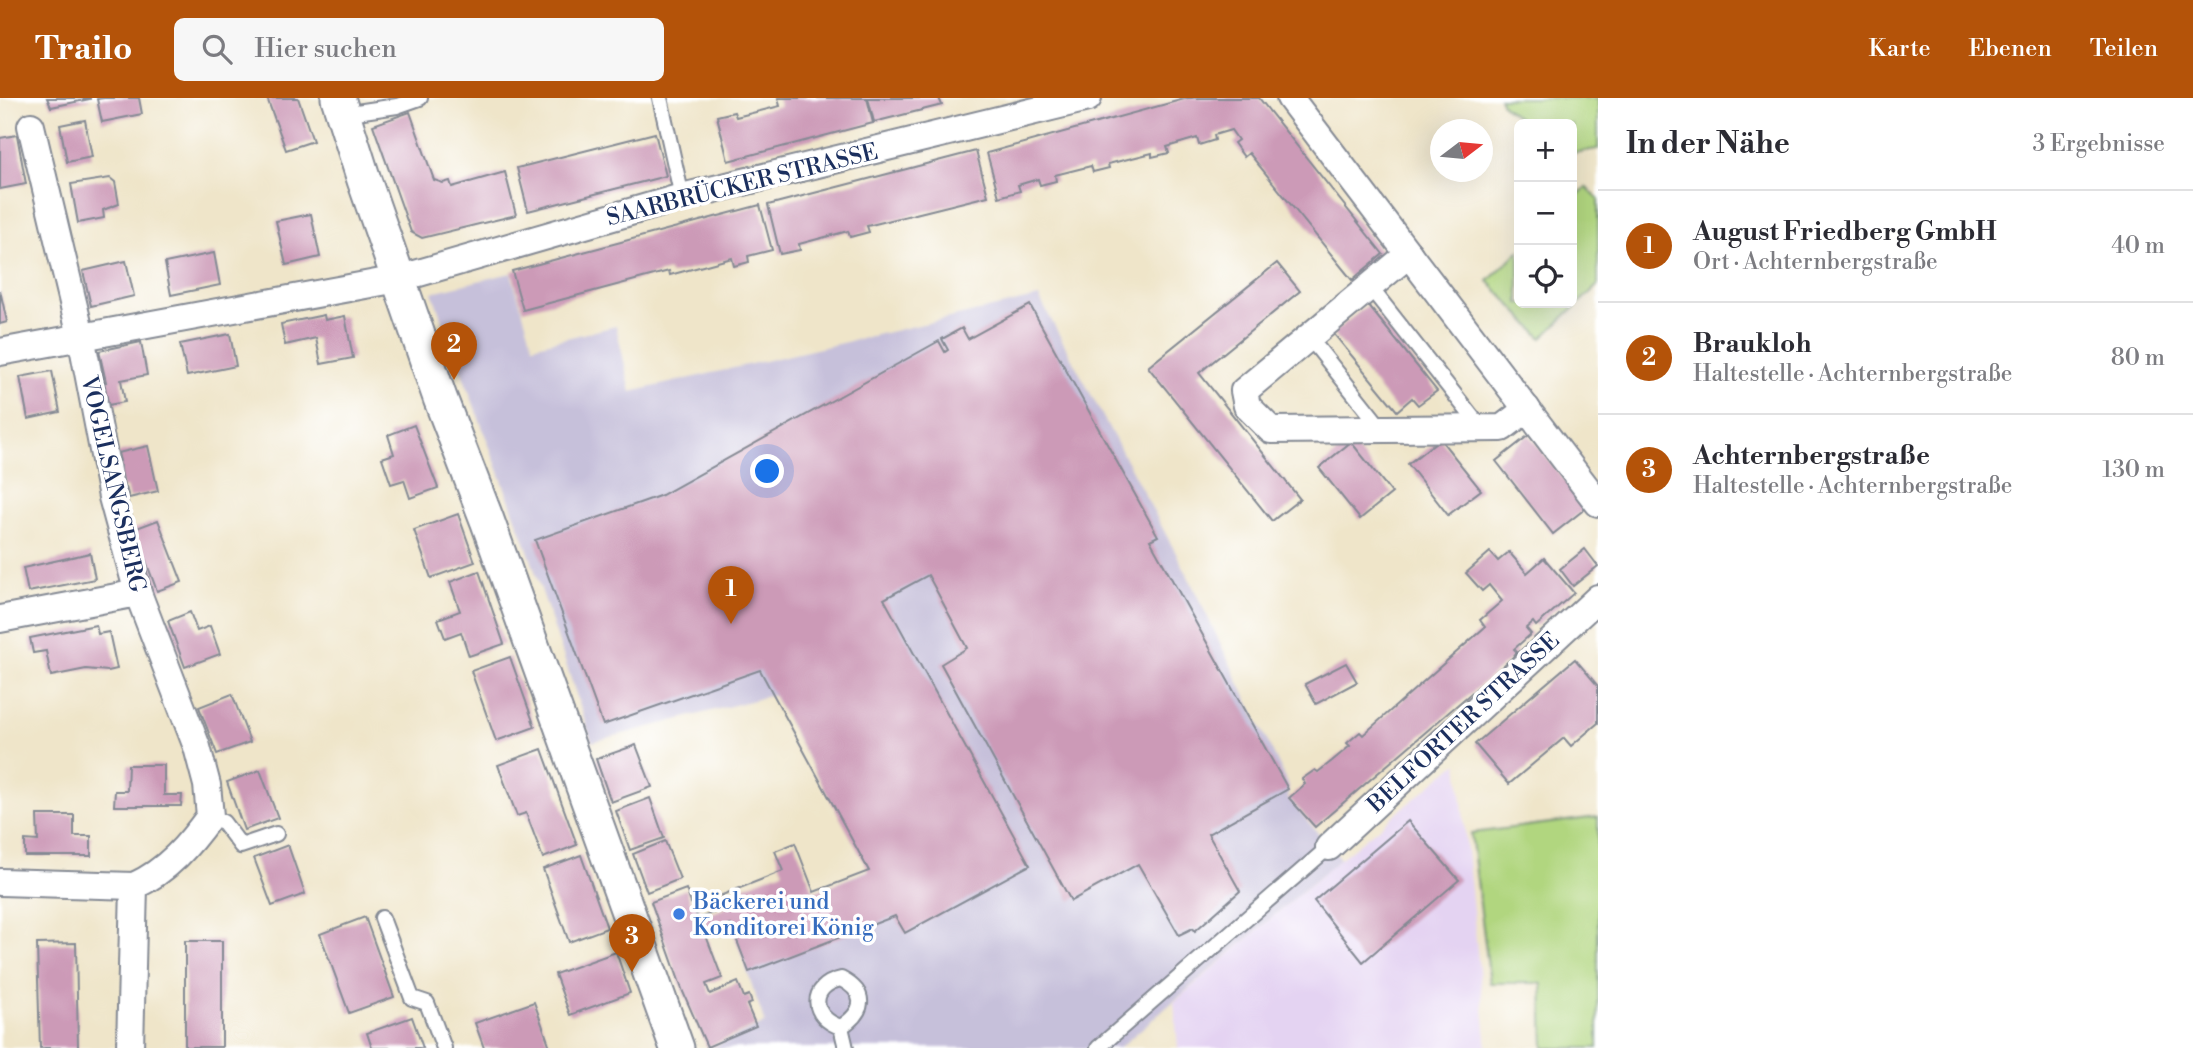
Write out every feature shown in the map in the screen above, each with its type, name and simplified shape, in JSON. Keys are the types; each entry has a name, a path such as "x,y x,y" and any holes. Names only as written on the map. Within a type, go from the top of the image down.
{"street":[{"name":"SAARBRÜCKER STRASSE","path":"0,352 398,279 682,197 1087,98"},
{"path":"1290,98 1598,503"},
{"path":"340,106 440,398 487,520 677,1048"},
{"name":"VOGELSANGSBERG","path":"30,125 81,337 112,497 138,593 197,747 207,785 210,816"},
{"path":"1409,254 1244,391 1247,407 1271,430 1502,428 1527,409"},
{"path":"0,619 138,593"},
{"name":"BELFORTER STRASSE","path":"1329,847 1598,598"},
{"path":"0,881 134,886 152,878 186,849 210,816"},
{"path":"130,1048 134,886"}],"lane":[{"path":"340,106 397,106 419,98"},
{"path":"660,98 682,197"},
{"path":"1370,287 1481,428"},
{"path":"1310,337 1382,429"},
{"path":"210,816 223,822 241,846 276,834"},
{"path":"1098,1048 1329,847"},
{"path":"382,918 412,998 427,1003 444,1048"},
{"path":"841,1027 846,1048"}],"shaded area":[{"path":"511,273 533,346 616,326 631,392 1039,297 1185,570 1289,786 1288,798 1340,859 1119,1048 710,1048 765,1023 731,925 869,870 773,695 592,742 528,550 432,292"},
{"path":"1458,763 1487,1048 1178,1048 1174,1002 1340,859"}],"green space":[{"path":"1499,98 1598,98 1598,149 1577,152 1577,119 1520,119 1502,104"},
{"path":"1586,187 1598,199 1598,285 1577,305 1577,245 1577,196"},
{"path":"1514,256 1514,308 1574,308 1542,338 1488,281"},
{"path":"1598,817 1598,1048 1544,1048 1542,983 1490,983 1471,833"}],"building":[{"path":"47,98 90,98 90,99 51,107"},
{"path":"139,98 142,114 102,122 97,99"},
{"path":"267,98 298,98 313,141 286,150"},
{"path":"778,98 867,98 873,123 728,161 717,116 734,112 736,117 780,106"},
{"path":"868,98 939,98 942,105 874,122"},
{"path":"1188,98 1259,98 1383,254 1352,280 1249,153 1244,157 1234,143 1238,140 1231,130 1214,135 1215,140 1199,145 1197,138 1167,147 1169,153 1152,157 1152,153 1108,164 1109,168 1093,172 1091,166 1055,175 1056,181 1040,185 1038,179 1018,185 1020,191 999,197 987,153"},
{"path":"410,112 434,180 443,183 450,181 452,187 505,172 516,215 422,238 411,232 373,125"},
{"path":"85,120 92,157 67,162 60,125"},
{"path":"655,133 666,176 528,211 517,168"},
{"path":"17,135 26,184 0,189 0,138"},
{"path":"976,151 988,196 867,226 869,232 850,237 848,231 799,244 800,250 780,254 768,205"},
{"path":"110,178 115,182 119,204 103,210 104,218 78,223 71,184"},
{"path":"760,205 772,250 748,256 749,262 734,266 732,258 670,275 669,271 523,310 512,271"},
{"path":"311,214 320,257 286,265 276,221"},
{"path":"214,253 220,285 171,295 165,263"},
{"path":"126,261 134,296 91,306 83,271"},
{"path":"1277,263 1300,291 1199,373 1300,499 1272,521 1148,367"},
{"path":"0,290 7,322 0,324"},
{"path":"1030,305 1158,536 1150,540 1288,789 1208,834 1240,891 1195,931 1193,928 1179,935 1138,864 1071,901 941,664 967,648 928,575 884,599 1030,865 905,933 895,916 749,972 731,925 705,933 722,978 706,984 710,994 738,982 744,997 749,995 752,1003 747,1005 756,1026 707,1047 683,992 651,902 686,889 691,903 697,900 701,912 696,914 698,921 727,907 722,895 783,871 775,851 795,843 814,892 869,871 760,670 603,725 535,540 662,495 939,341 945,352 948,350 942,339 962,328 968,339"},
{"path":"1368,305 1437,391 1418,405 1412,398 1397,411 1333,333"},
{"path":"324,315 325,320 345,316 353,358 321,364 316,338 285,345 281,324"},
{"path":"230,334 236,366 187,376 180,344"},
{"path":"141,342 147,375 121,380 125,402 108,405 99,351"},
{"path":"52,371 60,412 28,419 20,377"},
{"path":"414,425 438,488 410,498 404,480 391,484 382,458 394,454 388,435"},
{"path":"1529,435 1586,508 1553,534 1496,461"},
{"path":"1440,439 1481,490 1448,515 1408,464"},
{"path":"1351,442 1392,493 1360,519 1319,468"},
{"path":"148,446 158,491 129,498 126,487 122,488 116,462 120,461 118,453"},
{"path":"458,514 475,562 431,578 414,530"},
{"path":"158,520 182,582 157,591 134,529"},
{"path":"1585,549 1598,566 1573,586 1560,569"},
{"path":"1490,552 1498,561 1509,552 1527,573 1544,558 1574,593 1536,626 1533,622 1526,628 1531,634 1514,649 1517,652 1512,658 1315,827 1289,798 1305,784 1302,779 1315,770 1318,772 1332,761 1350,746 1347,743 1360,732 1363,735 1485,627 1480,620 1502,601 1489,585 1482,591 1466,573"},
{"path":"90,553 95,579 28,592 23,568"},
{"path":"479,571 504,644 469,656 461,632 445,638 438,619 460,611 450,582"},
{"path":"190,612 197,631 210,626 220,654 185,667 168,621"},
{"path":"96,625 98,634 109,632 117,669 86,669 51,676 46,651 33,653 30,638"},
{"path":"510,657 535,727 496,741 471,671"},
{"path":"1575,659 1598,686 1598,723 1571,746 1564,738 1509,784 1475,744"},
{"path":"1346,663 1357,682 1316,704 1305,684"},
{"path":"232,694 250,742 217,754 199,707"},
{"path":"636,745 652,787 611,802 596,759"},
{"path":"542,749 577,845 543,858 526,813 517,816 498,765"},
{"path":"128,765 164,765 164,795 182,795 181,806 114,806 115,791 127,791"},
{"path":"260,770 278,818 244,830 227,782"},
{"path":"650,798 664,838 630,850 616,811"},
{"path":"37,815 74,815 74,836 91,836 91,856 25,856 25,840 38,841"},
{"path":"1408,821 1459,880 1363,962 1314,901"},
{"path":"665,841 680,879 647,892 633,854"},
{"path":"288,845 305,894 272,906 254,858"},
{"path":"581,855 607,928 569,942 543,869"},
{"path":"365,917 394,997 349,1013 320,934"},
{"path":"185,941 222,941 222,1047 185,1047"},
{"path":"76,943 78,1048 40,1048 37,944"},
{"path":"616,952 630,993 570,1015 555,974"},
{"path":"534,1002 550,1047 484,1048 475,1023"},
{"path":"412,1017 423,1048 372,1048 367,1033"}],"place":[{"name":"Braukloh","path":"454,380"},
{"name":"August Friedberg GmbH","path":"731,624"},
{"name":"Bäckerei und Konditorei König","path":"679,914"},
{"name":"Achternbergstraße","path":"632,972"}]}
